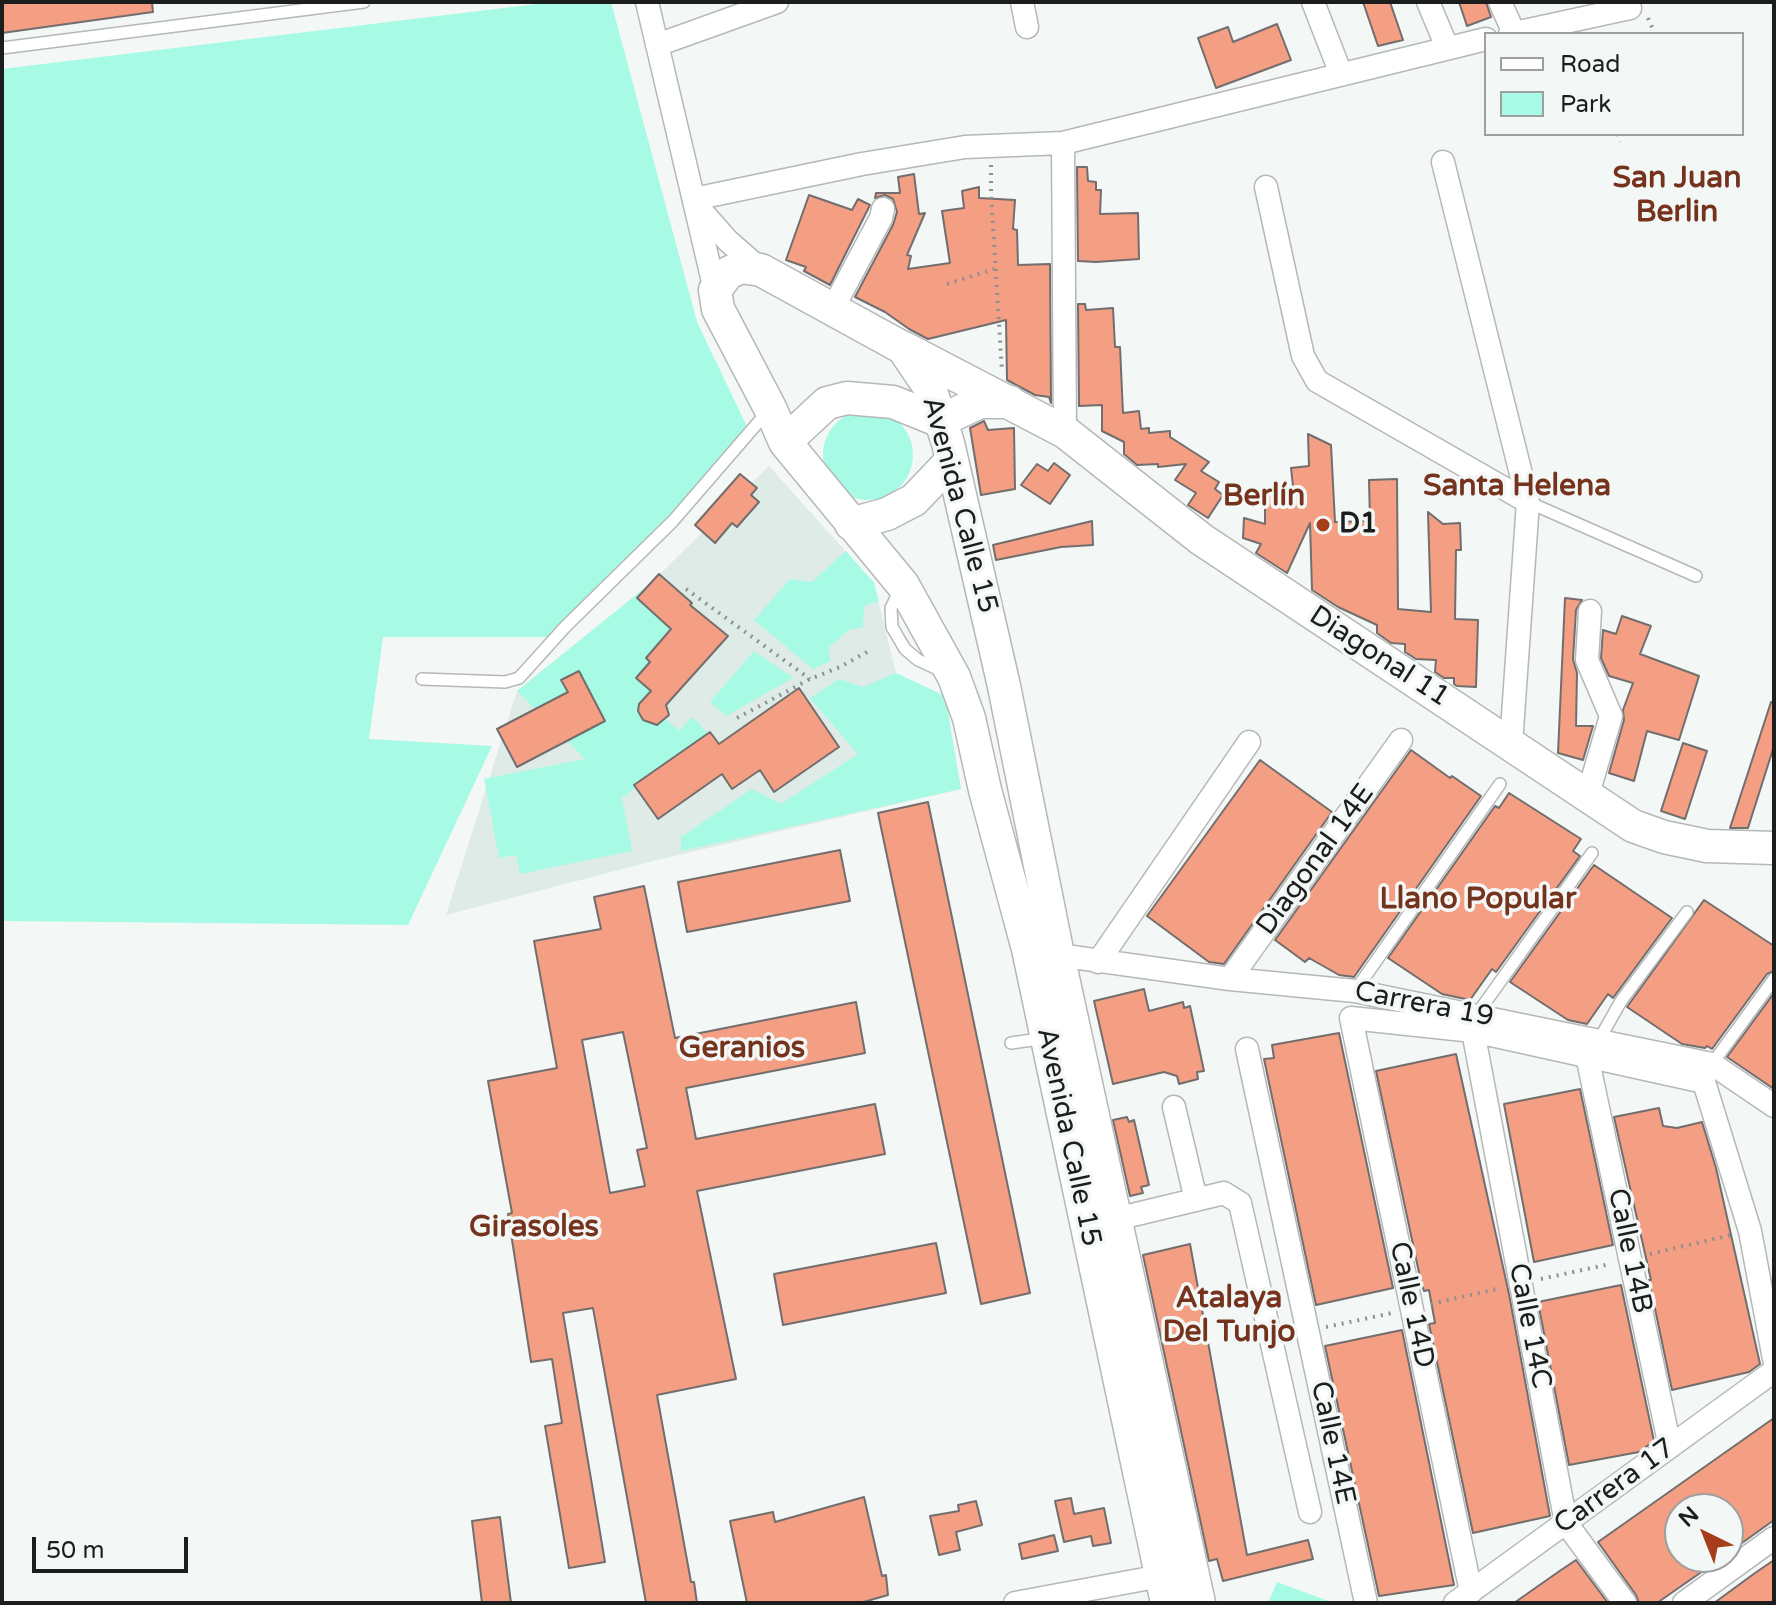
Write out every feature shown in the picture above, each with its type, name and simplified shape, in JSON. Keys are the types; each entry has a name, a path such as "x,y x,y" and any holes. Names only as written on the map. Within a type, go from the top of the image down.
{"main road":[{"path":"715,290 728,273 741,267 761,270"},
{"name":"Avenida Calle 15","path":"761,270 903,348 930,388 952,460 1004,686 1058,955 1199,1603"},
{"name":"Avenida Calle 15","path":"715,290 718,309 785,442 903,585 954,677 969,718 1028,949 1164,1589"},
{"name":"Diagonal 11","path":"903,348 1065,432 1201,539 1633,826 1664,837 1707,846 1774,848"},
{"path":"785,442 827,403 847,398 893,402 940,421 980,402 1010,402"},
{"path":"851,524 887,514 914,500 952,460"}],"street":[{"path":"647,2 715,290"},
{"path":"657,45 777,2"},
{"path":"1022,2 1027,27"},
{"path":"1313,2 1341,74"},
{"path":"1428,2 1447,47"},
{"path":"1500,2 1511,32"},
{"path":"1521,32 1630,8 1626,2"},
{"path":"695,202 862,164 965,147 1063,143 1484,39"},
{"path":"1063,143 1065,432"},
{"path":"1443,162 1528,502 1511,744"},
{"path":"1266,187 1303,356 1317,381 1528,502"},
{"path":"695,202 728,241 761,270"},
{"path":"832,310 883,209"},
{"path":"1588,794 1611,716 1587,660 1590,611"},
{"name":"Diagonal 14E","path":"1230,979 1401,740"},
{"path":"1098,962 1249,742"},
{"name":"Carrera 19","path":"1058,955 1230,979 1355,991 1475,1023"},
{"name":"Calle 14D","path":"1463,1597 1351,1018 1475,1023"},
{"path":"1475,1023 1708,1073 1774,1106"},
{"name":"Calle 14C","path":"1475,1023 1566,1523 1625,1603"},
{"name":"Calle 14B","path":"1593,1048 1670,1447"},
{"name":"Calle 14E","path":"1247,1049 1366,1603"},
{"path":"1708,1073 1750,1231 1774,1359"},
{"path":"1174,1107 1196,1200"},
{"path":"1116,1219 1224,1193 1240,1203 1310,1512"},
{"name":"Carrera 17","path":"1463,1597 1774,1371"},
{"path":"1684,1603 1774,1538"},
{"path":"1015,1603 1164,1589"}],"lane":[{"path":"2,48 364,2"},
{"path":"422,679 505,682 519,678 565,627 673,521 770,408"},
{"path":"1528,502 1696,576"},
{"path":"1355,991 1500,784"},
{"path":"1475,1023 1592,853"},
{"path":"1593,1048 1621,1001 1687,912"},
{"path":"1708,1073 1774,979"},
{"path":"1011,1043 1047,1038"}],"path":[{"path":"1618,136 1620,142"},
{"path":"992,147 991,193 1002,372 1010,402"},
{"path":"947,284 995,268"},
{"path":"686,589 810,679"},
{"path":"737,718 867,652"}],"shaded area":[{"path":"769,466 874,583 896,673 945,696 961,789 657,860 446,915 517,691 652,582"}],"green space":[{"path":"553,2 611,2 697,322 751,435 549,637 383,637 369,739 492,746 408,925 2,921 2,69"},
{"path":"868,410 885,414 900,423 909,438 913,455 909,472 900,487 885,496 868,500 851,496 836,487 827,472 823,455 827,438 836,423 851,414"},
{"path":"846,551 874,583 879,601 864,606 863,627 849,630 829,647 830,661 813,669 754,620 790,579 812,582"},
{"path":"652,582 695,618 647,702 679,731 692,717 708,733 647,775 625,797 621,794 632,851 520,874 516,855 499,858 484,779 585,759 517,691"},
{"path":"754,651 793,678 726,716 710,702"},
{"path":"896,673 945,696 961,789 681,851 681,837 752,789 781,804 858,754 810,698 839,679 863,687"},
{"path":"1277,1582 1331,1602 1332,1602 1268,1603"}],"building":[{"path":"2,2 152,2 153,12 2,33"},
{"path":"1363,2 1390,2 1403,40 1378,46"},
{"path":"1459,2 1486,2 1491,17 1467,26"},
{"path":"1277,24 1291,60 1216,88 1198,38 1228,27 1233,42"},
{"path":"1077,167 1087,167 1088,181 1096,182 1096,190 1101,190 1100,214 1138,213 1139,259 1078,261"},
{"path":"914,174 919,214 925,213 907,255 911,256 908,269 950,263 942,211 964,208 962,191 979,187 979,198 1015,200 1013,229 1017,230 1018,265 1050,264 1051,403 1049,397 1035,395 1007,380 1006,320 928,339 855,297 897,212 893,199 885,195 875,198 876,193 900,193 898,177"},
{"path":"809,195 852,210 858,199 870,205 830,285 804,271 806,267 786,260"},
{"path":"1078,304 1085,304 1086,310 1113,308 1115,347 1120,347 1123,413 1139,411 1141,429 1149,428 1149,433 1170,431 1170,437 1209,462 1201,471 1219,482 1215,489 1223,495 1208,518 1188,505 1196,493 1175,480 1186,464 1158,467 1158,464 1137,465 1124,454 1124,442 1102,431 1102,405 1079,406"},
{"path":"984,421 988,430 1014,428 1015,489 981,495 970,428"},
{"path":"1308,434 1331,445 1335,522 1370,521 1369,480 1397,479 1398,609 1431,612 1428,512 1443,524 1460,523 1461,550 1456,550 1455,619 1478,620 1476,687 1457,686 1454,678 1444,678 1435,672 1436,660 1416,659 1405,652 1405,644 1391,643 1377,633 1377,625 1338,607 1312,590 1310,523 1287,573 1256,553 1261,544 1243,538 1244,518 1265,524 1265,487 1293,486 1291,468 1309,466"},
{"path":"1054,463 1070,475 1050,504 1021,485 1037,464 1048,471"},
{"path":"740,474 757,488 751,495 759,502 737,527 732,523 715,543 695,525"},
{"path":"1092,521 1093,545 1061,547 996,560 993,545"},
{"path":"659,574 728,636 666,705 669,715 657,725 643,720 638,711 639,704 651,691 636,678 650,662 646,658 671,629 637,598"},
{"path":"1565,598 1582,600 1576,610 1573,659 1577,673 1576,726 1593,726 1583,760 1558,753"},
{"path":"1622,616 1651,626 1640,654 1699,676 1679,740 1647,731 1634,781 1609,773 1624,720 1623,710 1633,683 1609,676 1601,658 1603,630 1616,634"},
{"path":"579,671 605,721 517,767 497,729 568,692 561,680"},
{"path":"799,688 839,747 774,792 760,770 732,789 722,774 658,819 634,785 710,732 719,744"},
{"path":"1771,702 1774,703 1774,746 1748,828 1730,828"},
{"path":"1683,743 1707,751 1685,819 1661,811"},
{"path":"1411,750 1481,796 1354,977 1339,975 1309,958 1305,962 1275,940"},
{"path":"1260,760 1332,812 1224,964 1209,962 1147,916"},
{"path":"1509,793 1581,839 1573,851 1580,856 1496,972 1492,969 1470,1000 1442,994 1388,958 1495,806 1499,808"},
{"path":"928,802 1030,1293 981,1304 878,813"},
{"path":"840,850 850,901 687,932 678,882"},
{"path":"1594,865 1672,918 1613,998 1608,994 1587,1024 1568,1020 1510,982"},
{"path":"644,886 675,1038 856,1002 865,1053 686,1088 696,1139 875,1104 885,1154 697,1191 736,1379 657,1395 697,1603 646,1603 593,1308 563,1313 605,1562 569,1568 545,1426 562,1423 552,1359 531,1362 508,1214 512,1213 488,1081 557,1068 534,941 601,929 594,897","holes":["623,1032 647,1148 637,1150 645,1186 610,1193 582,1040"]},
{"path":"1704,900 1774,946 1774,971 1767,974 1712,1049 1682,1044 1627,1007"},
{"path":"1144,989 1149,1011 1183,1002 1184,1008 1190,1006 1204,1071 1197,1072 1198,1079 1179,1084 1177,1076 1164,1072 1113,1084 1094,1001"},
{"path":"1774,993 1774,1089 1727,1057"},
{"path":"1339,1033 1393,1288 1316,1305 1264,1059 1274,1058 1272,1045"},
{"path":"1456,1054 1509,1294 1550,1516 1473,1533 1429,1324 1435,1323 1429,1290 1424,1291 1421,1282 1376,1071"},
{"path":"1580,1089 1613,1245 1534,1262 1504,1104"},
{"path":"1659,1108 1663,1126 1677,1128 1702,1122 1716,1168 1760,1364 1749,1372 1672,1390 1614,1117"},
{"path":"1127,1117 1129,1122 1134,1120 1149,1185 1141,1187 1143,1193 1130,1196 1113,1120"},
{"path":"936,1243 946,1293 783,1325 774,1274"},
{"path":"1190,1244 1247,1555 1308,1540 1313,1559 1223,1581 1217,1559 1209,1561 1143,1255"},
{"path":"1621,1285 1654,1441 1639,1452 1569,1465 1538,1302"},
{"path":"1402,1330 1454,1585 1379,1596 1325,1346"},
{"path":"1774,1418 1774,1520 1744,1542 1744,1493 1668,1493"},
{"path":"1664,1496 1664,1573 1700,1573 1657,1603 1639,1603 1598,1542"},
{"path":"864,1497 882,1576 886,1575 888,1595 860,1603 747,1603 730,1521 773,1512 775,1522"},
{"path":"1071,1498 1074,1514 1104,1508 1111,1543 1093,1546 1091,1536 1064,1542 1055,1501"},
{"path":"976,1501 982,1525 956,1532 960,1550 939,1555 930,1516 959,1511 958,1505"},
{"path":"500,1517 511,1603 482,1603 472,1521"},
{"path":"1054,1535 1058,1551 1022,1559 1019,1544"},
{"path":"1576,1560 1608,1603 1514,1603 1561,1570"},
{"path":"1774,1560 1774,1603 1714,1603 1755,1573"}],"place":[{"name":"D1","path":"1323,525"}],"district":[{"name":"San Juan Berlin","path":"1677,196"},
{"name":"Santa Helena","path":"1517,487"},
{"name":"Berlín","path":"1264,497"},
{"name":"Llano Popular","path":"1478,900"},
{"name":"Geranios","path":"742,1049"},
{"name":"Girasoles","path":"534,1228"},
{"name":"Atalaya Del Tunjo","path":"1229,1316"}]}
